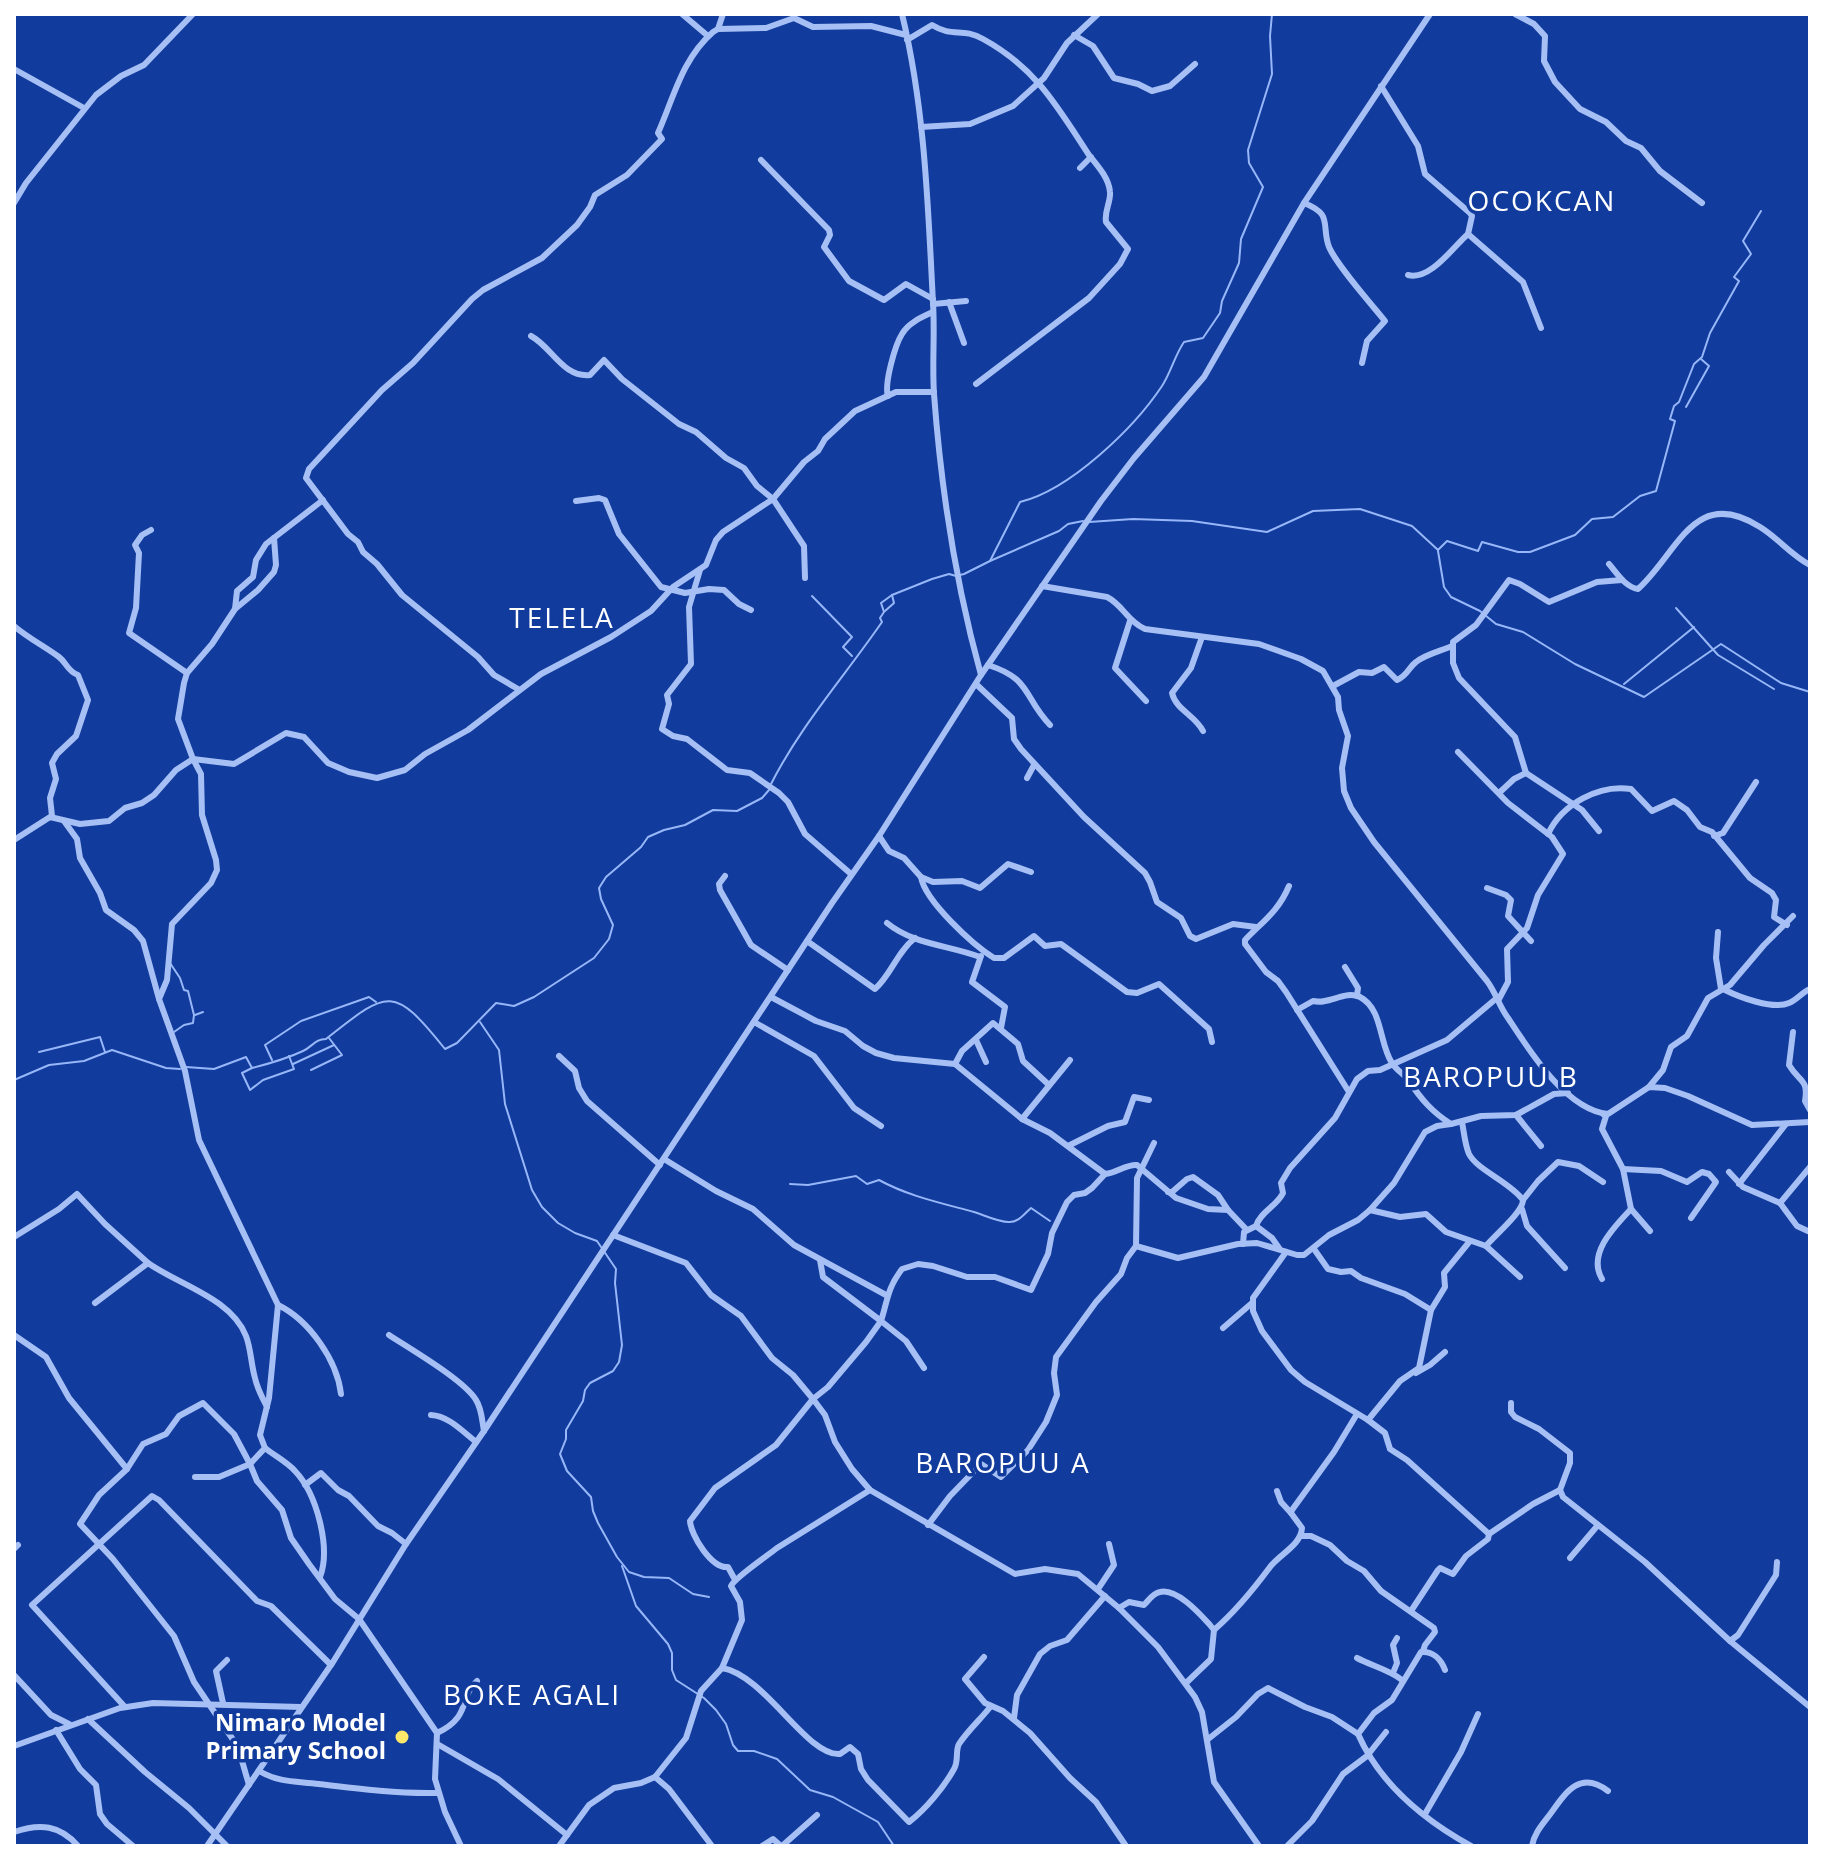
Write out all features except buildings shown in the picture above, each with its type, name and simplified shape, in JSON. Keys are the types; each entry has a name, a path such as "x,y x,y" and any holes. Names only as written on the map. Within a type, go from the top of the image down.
{"street":[{"path":"14,203 84,108 103,88 153,57 193,14"},
{"path":"682,14 708,36"},
{"path":"718,29 723,14"},
{"path":"902,14 921,127 940,454 952,532 981,675"},
{"path":"921,127 970,124 1013,106 1040,82 1074,35 1098,14"},
{"path":"207,1846 331,1665 406,1544 879,836 981,675 1117,479 1204,377 1304,203 1430,14"},
{"path":"1515,14 1534,24 1545,36 1544,61 1555,82 1580,109 1606,122 1626,141 1641,148 1660,171 1702,203"},
{"path":"518,689 494,675 451,634 402,595 348,534 306,478 317,458 382,390 413,363 472,299 542,258 577,225 595,195 627,175 657,146 662,139 658,133 677,91 679,77 708,36 718,29 766,28 796,16 813,27 871,26 907,38 932,25 947,33 968,32 1019,62 1040,82 1109,189 1106,222 1128,249 1120,264 1089,298 976,384"},
{"path":"1074,35 1089,43 1116,79 1133,82 1152,91 1170,86 1195,64"},
{"path":"14,69 84,108"},
{"path":"1381,86 1418,146 1425,174 1472,216 1468,234 1432,268 1416,276 1408,275"},
{"path":"1080,168 1091,157"},
{"path":"761,160 827,227 830,235 824,247 849,281 884,300 906,284 933,305"},
{"path":"1304,203 1325,219 1328,245 1385,321 1367,341 1362,363"},
{"path":"1468,234 1523,282 1541,328"},
{"path":"888,396 886,383 900,336 933,305 966,301"},
{"path":"949,302 964,343"},
{"path":"531,336 539,340 554,359 582,375 589,376 604,360 622,379 679,424 700,435 726,458 744,468 757,486 773,499 805,548 805,578"},
{"path":"14,840 52,816 80,824 109,821 125,808 154,795 176,770 193,759 234,764 290,733 304,737 335,767 385,778 405,770 425,754 468,730 518,689 651,611 671,590 708,563 716,540 723,532 773,499 825,439 855,411 898,392 934,392"},
{"path":"235,609 237,591 253,577 256,560 274,538 323,500"},
{"path":"576,501 605,500 619,534 661,587 685,593 724,590 751,610"},
{"path":"1609,564 1622,580 1638,589 1688,530 1714,513 1736,516 1756,524 1810,565"},
{"path":"151,530 142,535 135,545 139,553 136,608 129,633 187,673"},
{"path":"159,999 168,974 167,956 172,942 172,924 211,883 217,870 202,815 201,774 178,719 187,673 212,644 235,609 274,572 274,538"},
{"path":"700,570 689,607 691,664 667,695 669,704 662,729 673,736 687,739 727,770 750,773 779,793 788,802 805,834 851,874"},
{"path":"1333,686 1359,672 1372,673 1384,667 1397,680 1406,676 1412,665 1452,646 1462,633 1476,625 1509,580 1549,602 1597,582 1622,580"},
{"path":"1042,586 1107,597 1130,621 1145,629 1247,641 1274,648 1319,668 1333,686 1348,736 1342,768 1344,791 1351,808 1374,842 1498,998 1544,1070 1589,1109 1603,1114 1620,1108 1649,1087 1663,1070 1671,1047 1687,1036 1708,998 1723,990 1793,916"},
{"path":"1130,621 1115,668 1146,701"},
{"path":"14,626 62,659 70,672 78,675 88,700 76,736 52,763 56,779 50,798 52,816"},
{"path":"1202,637 1191,668 1172,693 1173,699 1203,731"},
{"path":"1452,646 1453,663 1459,678 1509,727 1519,746 1526,773 1574,804 1599,831"},
{"path":"988,665 1006,671 1019,680 1050,725"},
{"path":"976,684 1012,718 1015,742 1034,765 1087,820 1145,873 1153,898 1181,918 1190,936 1196,939 1233,924 1256,927"},
{"path":"1243,1244 1242,1235 1246,1229 1256,1226 1282,1197 1281,1183 1290,1168 1335,1118 1362,1074 1380,1070 1447,1040 1498,998 1508,982 1507,949 1524,931 1543,885 1563,855 1557,842 1508,803 1458,752"},
{"path":"1027,778 1034,765"},
{"path":"1499,793 1526,773"},
{"path":"1714,836 1723,833 1756,782"},
{"path":"1548,834 1560,815 1591,793 1628,788 1652,811 1674,801 1687,810 1700,827 1710,830 1750,878 1772,893 1776,900 1774,917 1787,925"},
{"path":"62,819 74,834 80,858 106,910 134,930 143,941 159,999 185,1071 199,1140 278,1305 267,1407 260,1435 265,1448 295,1471 313,1503 326,1547 320,1577"},
{"path":"879,836 889,851 904,858 921,877 933,882 962,881 976,888 988,883 1006,864 1031,872"},
{"path":"725,876 719,884 720,890 751,945 788,970"},
{"path":"921,877 923,886 937,905 983,955"},
{"path":"1289,886 1274,914 1256,927 1245,944 1266,972 1278,981 1349,1092"},
{"path":"1487,888 1511,900 1508,916 1531,941"},
{"path":"887,923 896,930 943,948 994,958 1004,958 1034,936 1045,946 1061,944 1127,992 1137,993 1159,984 1209,1029 1212,1042"},
{"path":"1718,932 1716,958 1723,990"},
{"path":"807,941 875,989 900,952 915,938"},
{"path":"983,955 972,982 1005,1007 1001,1028"},
{"path":"1345,967 1358,988 1357,996"},
{"path":"1723,990 1775,1006 1790,1003 1810,989"},
{"path":"1297,1010 1313,1001 1321,1003 1347,995 1365,1000 1374,1013 1392,1064 1406,1077 1425,1105 1451,1124"},
{"path":"771,997 816,1021 845,1031 876,1053 894,1058 955,1064 1022,1119 1068,1146 1105,1174"},
{"path":"754,1022 814,1056 854,1108 881,1126"},
{"path":"955,1064 962,1051 991,1023 1018,1044 1023,1061 1049,1085"},
{"path":"1793,1032 1789,1065 1804,1082 1807,1090 1805,1101 1810,1110"},
{"path":"976,1040 986,1062"},
{"path":"559,1056 575,1071 579,1088 587,1101 662,1162 753,1209 794,1245 886,1295"},
{"path":"1022,1119 1070,1060"},
{"path":"1649,1087 1665,1088 1688,1096 1752,1125 1810,1122"},
{"path":"1136,1246 1178,1258 1257,1243 1304,1255 1329,1235 1370,1210 1394,1183 1425,1132 1437,1126 1481,1116 1516,1115 1554,1094 1568,1093"},
{"path":"1068,1146 1108,1126 1125,1122 1134,1097 1149,1100"},
{"path":"1603,1114 1606,1116 1602,1129 1623,1169 1631,1209 1650,1231"},
{"path":"1516,1115 1541,1146"},
{"path":"1462,1122 1471,1158 1523,1200"},
{"path":"1739,1184 1787,1124"},
{"path":"928,1525 950,1496 981,1464 1001,1477 1028,1450 1041,1431 1057,1395 1054,1373 1056,1357 1096,1302 1121,1274 1136,1246 1135,1194 1141,1168 1154,1143"},
{"path":"1565,1268 1527,1226 1523,1200 1558,1162 1579,1166 1603,1182"},
{"path":"734,1578 728,1567 714,1564 692,1532 690,1521 715,1488 776,1445 813,1399 828,1387 881,1321 886,1295 902,1269 918,1264 967,1277 995,1277 1031,1290 1067,1202 1074,1195 1085,1193 1105,1174 1116,1173 1130,1165 1141,1168 1176,1198 1208,1209 1228,1210"},
{"path":"1780,1203 1810,1167"},
{"path":"1623,1169 1661,1171 1687,1182 1702,1172 1709,1174 1716,1182 1691,1218"},
{"path":"1729,1172 1739,1184 1780,1203 1797,1226 1810,1232"},
{"path":"1168,1192 1193,1177 1218,1195 1246,1229"},
{"path":"14,1237 77,1194 148,1263 233,1315 247,1339 255,1378 267,1407"},
{"path":"1486,1246 1522,1209"},
{"path":"1602,1279 1596,1269 1598,1254 1631,1209"},
{"path":"1370,1210 1400,1217 1426,1214 1446,1232 1486,1246 1520,1277"},
{"path":"1256,1226 1283,1251"},
{"path":"613,1235 686,1263 711,1295 741,1316 772,1358 793,1375 825,1415 843,1455 870,1490 1015,1574 1045,1569 1078,1574 1119,1608 1158,1647 1186,1683 1202,1712 1218,1789 1259,1846"},
{"path":"1413,1375 1421,1363 1431,1310 1442,1294 1444,1273 1470,1241"},
{"path":"1314,1249 1328,1269 1351,1271 1361,1278 1405,1294 1431,1310"},
{"path":"1223,1328 1252,1303 1283,1251"},
{"path":"820,1260 823,1277 906,1341 924,1368"},
{"path":"95,1303 148,1263"},
{"path":"1252,1303 1262,1331 1291,1370 1315,1390 1343,1404 1385,1433 1387,1447 1407,1460 1489,1534"},
{"path":"278,1305 300,1319 309,1330 338,1375 341,1394"},
{"path":"14,1335 46,1357 69,1398 127,1469"},
{"path":"389,1335 473,1396 478,1402 484,1431"},
{"path":"1368,1420 1400,1381 1430,1365 1445,1352"},
{"path":"249,1785 238,1747 206,1703 174,1636 83,1529 81,1520 99,1495 127,1469 143,1444 166,1434 179,1416 203,1403 234,1434 257,1481 282,1510 291,1538 335,1599 359,1619 437,1733 439,1745 434,1773 438,1793 461,1846"},
{"path":"1411,1611 1440,1568 1453,1574 1473,1550 1488,1539 1489,1534 1560,1490 1570,1463 1570,1453 1539,1429 1514,1416 1511,1403"},
{"path":"1291,1513 1357,1414"},
{"path":"431,1415 449,1421 476,1442"},
{"path":"195,1477 219,1477 250,1464 265,1448"},
{"path":"305,1485 321,1473 378,1526 406,1544"},
{"path":"559,1846 582,1811 605,1792 655,1777 686,1738 701,1691 722,1668 742,1620 740,1602 731,1586 734,1578 870,1490"},
{"path":"1560,1490 1563,1497 1645,1562 1730,1641 1810,1707"},
{"path":"1186,1683 1211,1659 1214,1630 1301,1536 1302,1528 1281,1502 1277,1491"},
{"path":"125,1707 32,1605 149,1498 156,1498 257,1601 271,1606 331,1665"},
{"path":"1570,1558 1598,1525"},
{"path":"1301,1536 1311,1536 1330,1545 1364,1571 1381,1591 1434,1628 1435,1632 1392,1700 1374,1713 1358,1734"},
{"path":"1098,1589 1114,1565 1109,1544"},
{"path":"1730,1641 1738,1635 1776,1575 1777,1562"},
{"path":"1119,1608 1129,1602 1144,1605 1154,1594 1164,1592 1180,1599 1214,1630"},
{"path":"1014,1718 1017,1695 1040,1654 1050,1646 1067,1640 1105,1596"},
{"path":"1393,1673 1397,1663 1393,1645 1397,1638"},
{"path":"1423,1651 1438,1658 1445,1670"},
{"path":"984,1657 965,1677 982,1701 1014,1718 1096,1802 1126,1846"},
{"path":"1357,1658 1402,1680"},
{"path":"223,1703 216,1671 227,1660"},
{"path":"722,1668 746,1676 800,1730 829,1753 840,1754 850,1747 854,1749 864,1775 909,1822 937,1793 957,1763 958,1746 991,1706"},
{"path":"14,1675 51,1715 72,1724"},
{"path":"437,1733 461,1714 471,1686 477,1681"},
{"path":"1207,1740 1268,1688 1332,1717 1358,1734 1367,1756 1391,1786 1471,1846"},
{"path":"14,1746 125,1707 153,1703 301,1707"},
{"path":"1425,1814 1461,1752 1478,1714"},
{"path":"51,1715 53,1731 80,1769 96,1785 100,1814 133,1846"},
{"path":"88,1719 227,1846"},
{"path":"1287,1846 1312,1821 1343,1774 1367,1756 1386,1732"},
{"path":"439,1745 498,1779 567,1835"},
{"path":"259,1771 292,1784 438,1793"},
{"path":"655,1777 669,1789 712,1846"},
{"path":"1532,1846 1535,1834 1570,1788 1597,1784 1608,1791"},
{"path":"762,1846 773,1839 782,1846 817,1815"},
{"path":"14,1832 41,1826 57,1829 65,1832 78,1846"}],"waterway":[{"path":"771,784 809,721 882,622 880,618 884,612 881,603 892,595 932,579 964,574 990,561 1020,502 1059,485 1118,438 1162,386 1184,342 1203,338 1220,313 1239,263 1241,239 1263,187 1249,163 1248,150 1272,74 1272,14"},
{"path":"1089,522 1133,519 1192,521 1267,532 1313,511 1360,509 1412,526 1438,550 1447,541 1478,551 1482,542 1518,552 1530,552 1575,535 1592,519 1613,517 1640,496 1656,491 1675,421 1670,419 1674,406 1679,402 1694,364 1702,357 1710,333 1739,281 1734,277 1751,254 1743,241 1761,211"},
{"path":"1686,407 1709,366 1701,359"},
{"path":"990,561 1059,531 1068,524 1083,521"},
{"path":"1438,551 1444,587 1451,597 1480,611 1496,624 1523,632 1575,664 1644,697 1721,644 1781,683 1810,692"},
{"path":"885,611 894,603 892,595"},
{"path":"812,596 852,637 843,647 852,656"},
{"path":"1676,608 1718,655 1774,689"},
{"path":"1624,684 1694,627"},
{"path":"186,1067 214,1069 246,1057 252,1068 278,1061 326,1039 377,1003 389,1001 401,1004 413,1013 445,1049 457,1043 496,1003 514,1006 534,997 594,958 609,939 613,925 599,888 606,877 641,847 648,837 685,825 713,810 737,811 762,798 769,790"},
{"path":"170,963 184,990 188,991 194,1015 193,1023 174,1032"},
{"path":"272,1060 265,1045 301,1021 369,997 376,1002"},
{"path":"195,1015 203,1012"},
{"path":"480,1022 499,1050 505,1104 532,1190 542,1207 558,1223 597,1241 616,1269 622,1345 619,1362 613,1371 590,1383 585,1390 583,1401 566,1430 560,1454 567,1471 591,1497 598,1523 629,1572 644,1577 669,1578 693,1594 709,1597"},
{"path":"39,1052 100,1037 105,1052"},
{"path":"311,1070 342,1055 329,1038"},
{"path":"293,1064 334,1045"},
{"path":"14,1080 49,1065 84,1061 112,1050 166,1068 180,1069"},
{"path":"252,1068 242,1073 250,1090 263,1080 294,1069 289,1056"},
{"path":"790,1184 808,1185 856,1176 867,1184 879,1180 913,1195 1002,1221 1016,1221 1031,1208 1050,1221"},
{"path":"622,1566 636,1606 668,1644 676,1680 716,1710 738,1751 754,1751 777,1759 810,1790 833,1797 878,1822 894,1846"}],"place":[{"name":"Nimaro Model Primary School","path":"402,1737"}],"district":[{"name":"OCOKCAN","path":"1542,201"},
{"name":"TELELA","path":"562,618"},
{"name":"BAROPUU B","path":"1491,1077"},
{"name":"BAROPUU A","path":"1003,1463"},
{"name":"BOKE AGALI","path":"532,1695"}]}
